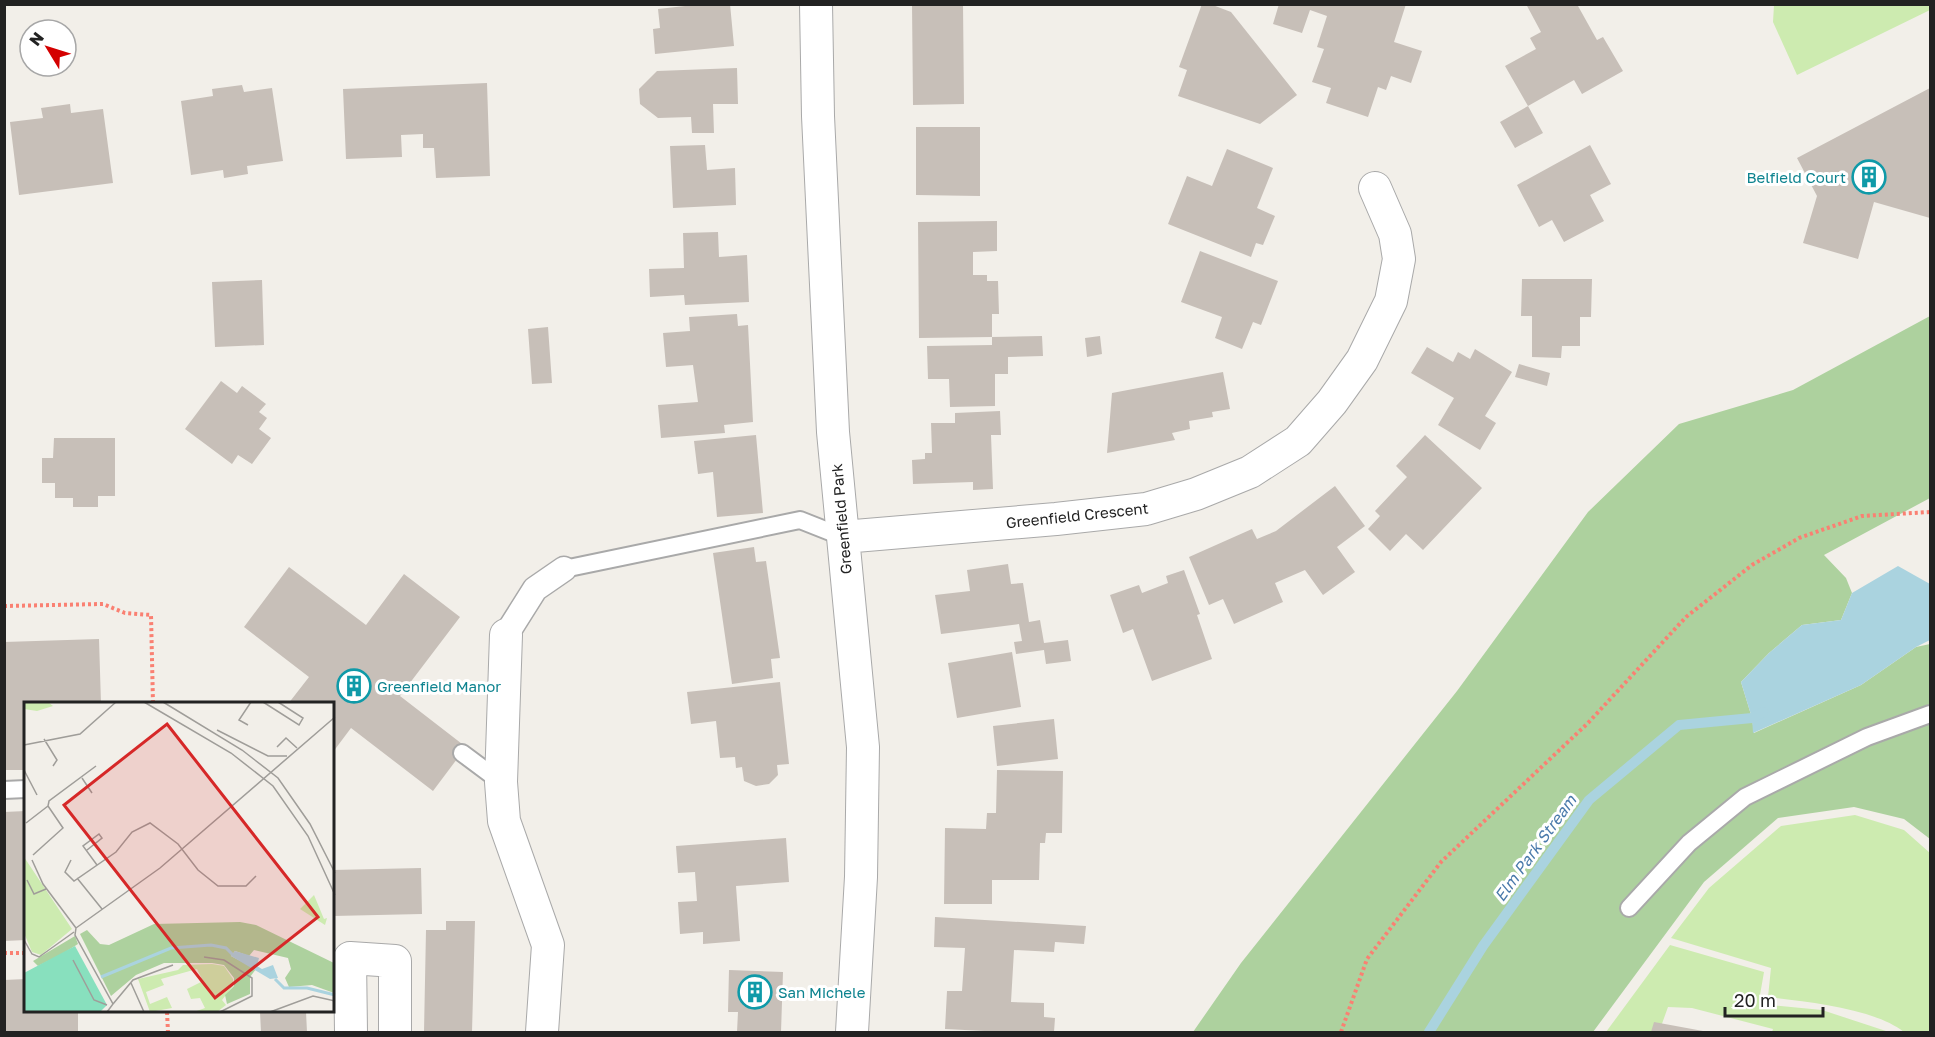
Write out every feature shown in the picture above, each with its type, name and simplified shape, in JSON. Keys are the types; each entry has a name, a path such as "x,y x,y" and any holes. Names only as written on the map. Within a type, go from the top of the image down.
{"street":[{"name":"Greenfield Park","path":"816,4 818,116 833,432 863,747 861,877 852,1032"},
{"name":"Greenfield Crescent","path":"843,537 1146,509 1196,494 1250,472 1298,441 1332,402 1362,360 1391,301 1399,259 1395,234 1374,188"},
{"path":"542,1032 548,945 504,821 501,782 506,635 535,589 564,569"},
{"path":"351,1032 350,958 395,961 395,1032"}],"lane":[{"path":"564,569 800,520 843,537"},
{"path":"1629,908 1689,843 1745,797 1867,737 1930,714"},
{"path":"462,753 501,782"},
{"path":"4,790 24,789"}],"path":[{"path":"1341,1032 1367,959 1441,862 1588,723 1686,617 1752,565 1799,538 1862,516 1930,512"},
{"path":"4,606 103,604 125,613 151,615 153,702"},
{"path":"4,953 24,953"},
{"path":"167,1013 168,1032"}],"green space":[{"path":"1930,4 1930,10 1797,75 1773,22 1774,5"},
{"path":"1930,316 1930,498 1824,555 1846,578 1852,593 1841,620 1802,625 1769,653 1741,682 1754,733 1861,685 1916,647 1930,644 1930,839 1904,819 1854,807 1778,818 1704,882 1593,1032 1193,1032 1241,963 1457,691 1588,512 1679,424 1793,390"},
{"path":"1855,815 1904,830 1930,853 1930,1031 1904,1032 1875,1017 1839,1007 1768,997 1771,968 1671,938 1709,888 1781,826"},
{"path":"1670,945 1764,972 1760,995 1770,1005 1822,1010 1889,1032 1772,1032 1773,1029 1692,1008 1668,1007 1659,1032 1606,1032"}],"water":[{"path":"1898,566 1930,584 1930,640 1861,685 1753,733 1752,718 1741,682 1769,653 1802,625 1841,620 1852,593"}],"building":[{"path":"685,4 730,4 734,46 655,54 653,29 660,28 658,9 685,6"},
{"path":"912,4 963,4 964,104 913,105"},
{"path":"1202,4 1210,4 1231,12 1297,95 1260,124 1178,96 1187,70 1179,67"},
{"path":"1279,4 1406,4 1394,42 1422,51 1411,83 1391,76 1386,90 1378,87 1368,117 1326,103 1331,88 1312,82 1324,49 1317,47 1327,16 1310,10 1302,33 1273,24"},
{"path":"1526,4 1582,4 1578,6 1597,40 1603,37 1623,71 1582,94 1574,80 1528,106 1505,66 1536,49 1530,38 1541,32"},
{"path":"737,68 738,104 713,104 714,133 692,133 691,117 658,118 640,104 639,89 657,71"},
{"path":"487,83 490,176 436,178 434,148 423,148 423,134 401,135 402,157 346,159 343,89"},
{"path":"242,85 244,92 272,88 283,161 247,166 248,174 224,178 223,170 191,175 181,101 213,96 212,89"},
{"name":"Belfield Court","path":"1930,88 1930,218 1874,202 1858,259 1803,243 1817,196 1797,158"},
{"path":"70,104 71,113 103,109 113,183 19,195 10,122 43,118 41,108"},
{"path":"1528,106 1543,133 1515,148 1500,122"},
{"path":"916,127 980,127 980,196 916,195"},
{"path":"705,145 707,170 735,168 736,205 673,208 670,146"},
{"path":"1590,145 1611,184 1590,195 1604,221 1564,242 1552,220 1539,227 1517,185"},
{"path":"1227,149 1273,168 1257,208 1275,216 1263,245 1256,243 1251,257 1168,224 1187,176 1212,186"},
{"path":"997,221 997,251 973,252 973,275 987,275 987,281 998,281 999,314 992,314 992,337 919,338 918,222"},
{"path":"718,232 719,257 747,255 749,302 685,305 684,295 650,297 649,269 684,268 683,233"},
{"path":"1200,251 1278,281 1261,325 1253,322 1242,349 1215,338 1222,317 1181,302"},
{"path":"1522,279 1592,279 1591,317 1580,317 1580,346 1562,346 1561,358 1532,357 1532,316 1521,316"},
{"path":"262,280 264,345 215,347 212,282"},
{"path":"737,314 738,326 748,325 753,422 724,425 725,433 661,438 658,405 698,402 693,365 666,367 663,333 690,331 689,317"},
{"path":"548,327 552,383 532,384 528,329"},
{"path":"1042,336 1043,356 1008,357 1008,374 995,374 995,406 950,407 949,379 928,379 927,346 992,345 992,337"},
{"path":"1100,336 1102,354 1087,357 1085,338"},
{"path":"1427,347 1453,362 1458,352 1470,359 1475,349 1512,372 1485,416 1496,423 1480,450 1438,425 1454,398 1411,373"},
{"path":"1519,364 1550,373 1547,386 1515,377"},
{"path":"1223,372 1230,409 1212,412 1213,417 1189,421 1190,429 1172,433 1175,440 1107,453 1112,393"},
{"path":"221,381 237,393 242,386 266,404 259,412 267,418 259,429 271,438 252,464 238,455 232,464 185,429"},
{"path":"1000,411 1001,435 991,435 993,489 973,490 973,482 913,484 912,460 925,459 925,453 932,453 931,423 955,423 955,413"},
{"path":"756,435 763,513 717,517 713,472 698,474 694,441"},
{"path":"1425,435 1482,488 1423,550 1406,534 1390,551 1368,529 1380,516 1375,511 1407,477 1396,466"},
{"path":"54,438 115,438 115,496 98,496 98,507 73,507 73,498 55,498 55,483 42,483 42,458 53,458"},
{"path":"1335,486 1365,526 1337,547 1355,572 1323,595 1305,570 1275,583 1283,602 1234,624 1223,599 1209,605 1189,557 1252,529 1257,539 1276,531"},
{"path":"754,547 756,562 766,561 780,658 771,659 773,678 732,684 713,553"},
{"path":"1008,564 1011,584 1023,583 1029,622 1040,620 1044,643 1068,640 1071,661 1046,664 1044,650 1016,654 1014,642 1022,641 1019,624 941,634 935,595 970,591 967,570"},
{"name":"Greenfield Manor","path":"289,567 366,625 404,574 460,617 400,696 466,747 433,791 351,728 334,751 334,702 290,702 309,677 244,627"},
{"path":"1184,570 1200,614 1197,615 1212,659 1152,681 1133,629 1123,633 1110,595 1139,585 1142,593 1168,583 1166,576"},
{"path":"99,639 101,702 24,702 24,770 4,770 4,642"},
{"path":"1012,652 1021,707 957,718 948,663"},
{"path":"780,682 789,764 777,765 778,775 769,784 756,786 744,781 742,767 736,768 735,757 720,758 716,721 691,724 687,692"},
{"path":"1054,719 1058,759 997,766 993,726"},
{"path":"997,770 1063,771 1062,833 1046,833 1045,843 1040,843 1039,880 992,880 992,904 944,904 945,828 986,829 987,813 996,813"},
{"path":"24,811 24,940 4,941 4,812"},
{"path":"786,838 789,882 736,886 740,941 703,944 703,932 680,934 678,902 697,901 695,872 678,873 676,846"},
{"path":"421,868 422,914 334,916 334,870"},
{"path":"935,917 1086,926 1084,944 1055,942 1054,952 1014,950 1011,1002 1044,1003 1044,1017 1055,1018 1054,1032 945,1029 947,991 962,991 965,948 934,947"},
{"path":"446,921 475,921 472,1032 424,1032 426,930 446,930"},
{"name":"San Michele","path":"729,970 783,972 781,1032 737,1032 738,1012 728,1012"},
{"path":"24,979 24,1013 78,1013 78,1032 4,1032 4,980"},
{"path":"260,1013 306,1013 307,1032 261,1032"},
{"path":"1654,1022 1703,1031 1703,1032 1651,1032"}],"waterway":[{"name":"Elm Park Stream","path":"1429,1032 1483,946 1589,800 1679,725 1752,718 1763,712"}],"place":[{"name":"Belfield Court","path":"1869,177"},
{"name":"Greenfield Manor","path":"354,686"},
{"name":"San Michele","path":"755,992"}]}
